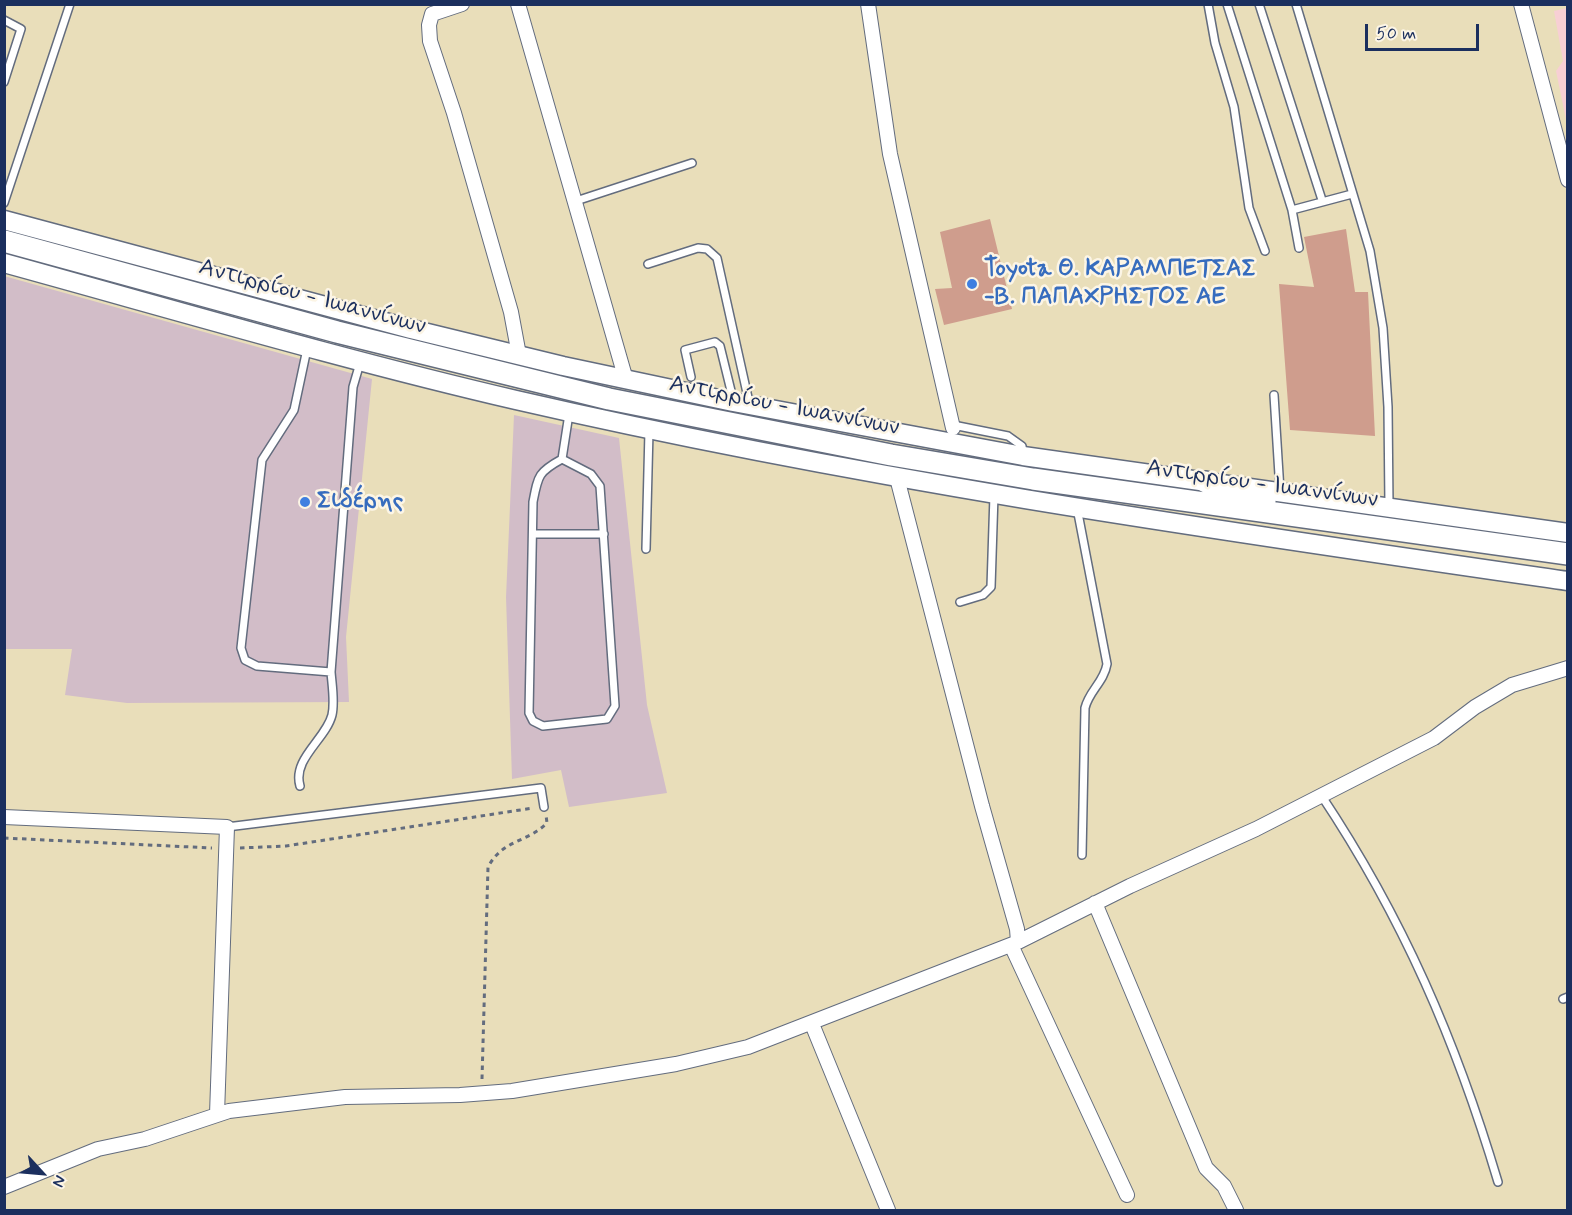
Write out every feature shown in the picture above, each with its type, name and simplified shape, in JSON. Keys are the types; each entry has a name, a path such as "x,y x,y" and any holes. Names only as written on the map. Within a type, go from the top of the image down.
{"main road":[{"name":"Αντιρρίου - Ιωαννίνων","path":"4,241 337,332 575,391 962,467 1568,554"},
{"path":"1206,482 1311,518"},
{"path":"1536,549 1556,559 1568,569"}],"street":[{"path":"462,4 432,14 429,25 430,41 454,112 505,290 519,355"},
{"path":"518,4 626,380"},
{"path":"868,4 890,154 949,435"},
{"path":"1521,4 1568,180"},
{"path":"4,220 299,300 626,380 742,403 949,435 1023,456 1568,533"},
{"path":"4,263 360,361 650,429 994,495 1568,581"},
{"path":"897,478 1014,943 1126,1195"},
{"path":"4,1187 98,1149 164,1133 217,1114 345,1097 482,1093 589,1079 676,1064 748,1047 812,1024 914,981 1014,943 1256,829 1434,738 1474,707 1512,685 1568,668"},
{"path":"4,817 227,827 217,1114"},
{"path":"1095,903 1206,1168 1224,1186 1236,1210"},
{"path":"812,1024 888,1210"}],"lane":[{"path":"4,203 70,4"},
{"path":"1208,4 1215,43 1234,107 1249,208 1264,251"},
{"path":"1227,4 1292,210 1299,248"},
{"path":"1259,4 1322,200"},
{"path":"1296,4 1370,251 1383,328 1388,407 1389,507"},
{"path":"4,20 21,29 4,82"},
{"path":"576,201 693,163"},
{"path":"1292,210 1322,200 1353,194"},
{"path":"648,264 698,248 707,249 717,258 742,403"},
{"path":"691,377 685,350 715,342 720,346 742,403"},
{"path":"307,346 294,410 262,460 242,648 245,660 257,666 331,672"},
{"path":"300,786 298,779 300,768 333,713 331,672 353,387 360,361"},
{"path":"1274,395 1280,491"},
{"path":"562,459 569,411"},
{"path":"646,549 650,429"},
{"path":"562,459 597,479 600,486 615,706 607,719 543,726 533,721 529,713 533,502 538,476 544,468 562,459"},
{"path":"960,602 982,595 992,586 994,495"},
{"path":"1077,508 1107,664 1106,675 1090,696 1085,708 1082,855"},
{"path":"533,534 604,534"},
{"path":"227,827 541,788 543,807"},
{"path":"1321,795 1363,859 1415,958 1455,1052 1498,1182"}],"path":[{"path":"4,838 226,848 286,846 543,807 548,822 539,831 496,852 488,867 482,1093"}],"shaded area":[{"path":"1568,8 1567,124 1556,71 1563,61 1554,11"},
{"path":"4,276 372,379 346,637 349,702 127,703 65,695 72,649 5,649"},
{"path":"514,415 619,438 647,705 667,793 569,807 561,770 512,779 506,597"}],"building":[{"path":"990,219 1012,309 944,325 935,289 952,288 940,232"},
{"path":"1346,229 1355,292 1368,292 1375,436 1290,430 1279,284 1314,287 1304,237"}],"place":[{"name":"Toyota Θ. ΚΑΡΑΜΠΕΤΣΑΣ -Β. ΠΑΠΑΧΡΗΣΤΟΣ ΑΕ","path":"972,284"},
{"name":"Σιδέρης","path":"305,502"}]}
